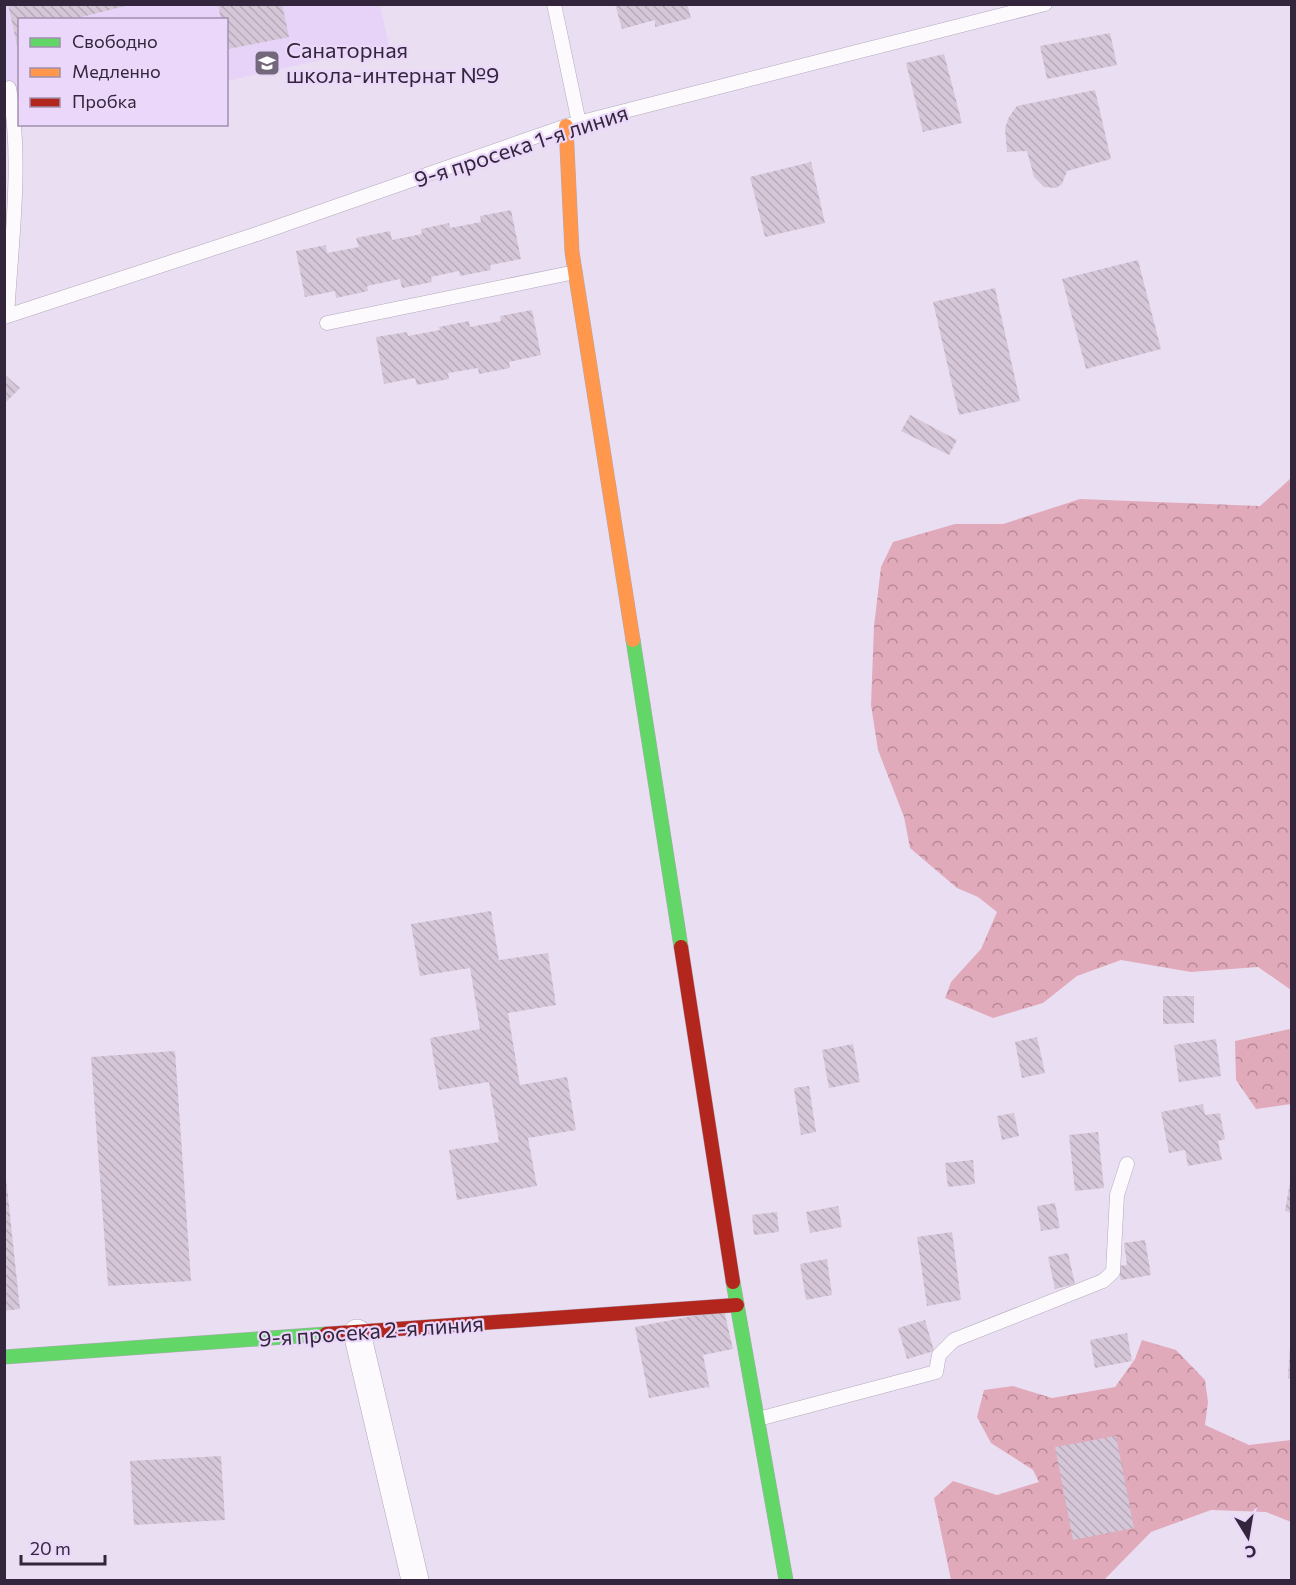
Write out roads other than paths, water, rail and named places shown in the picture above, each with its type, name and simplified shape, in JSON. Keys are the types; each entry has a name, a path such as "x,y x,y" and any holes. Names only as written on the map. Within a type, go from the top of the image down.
{"street":[{"path":"572,125 572,252 737,1305 786,1581"},
{"name":"9-я просека 2-я линия","path":"4,1357 737,1305"},
{"path":"357,1333 415,1581"}],"lane":[{"path":"554,4 572,125"},
{"name":"9-я просека 1-я линия","path":"6,316 268,230 572,125 1045,4"},
{"path":"6,316 14,207 15,119 9,88"},
{"path":"327,323 575,272"},
{"path":"758,1419 936,1372 939,1355 954,1340 1103,1281 1113,1272 1117,1195 1127,1164"}],"place":[{"name":"Санаторная школа-интернат №9","path":"267,63"}]}
